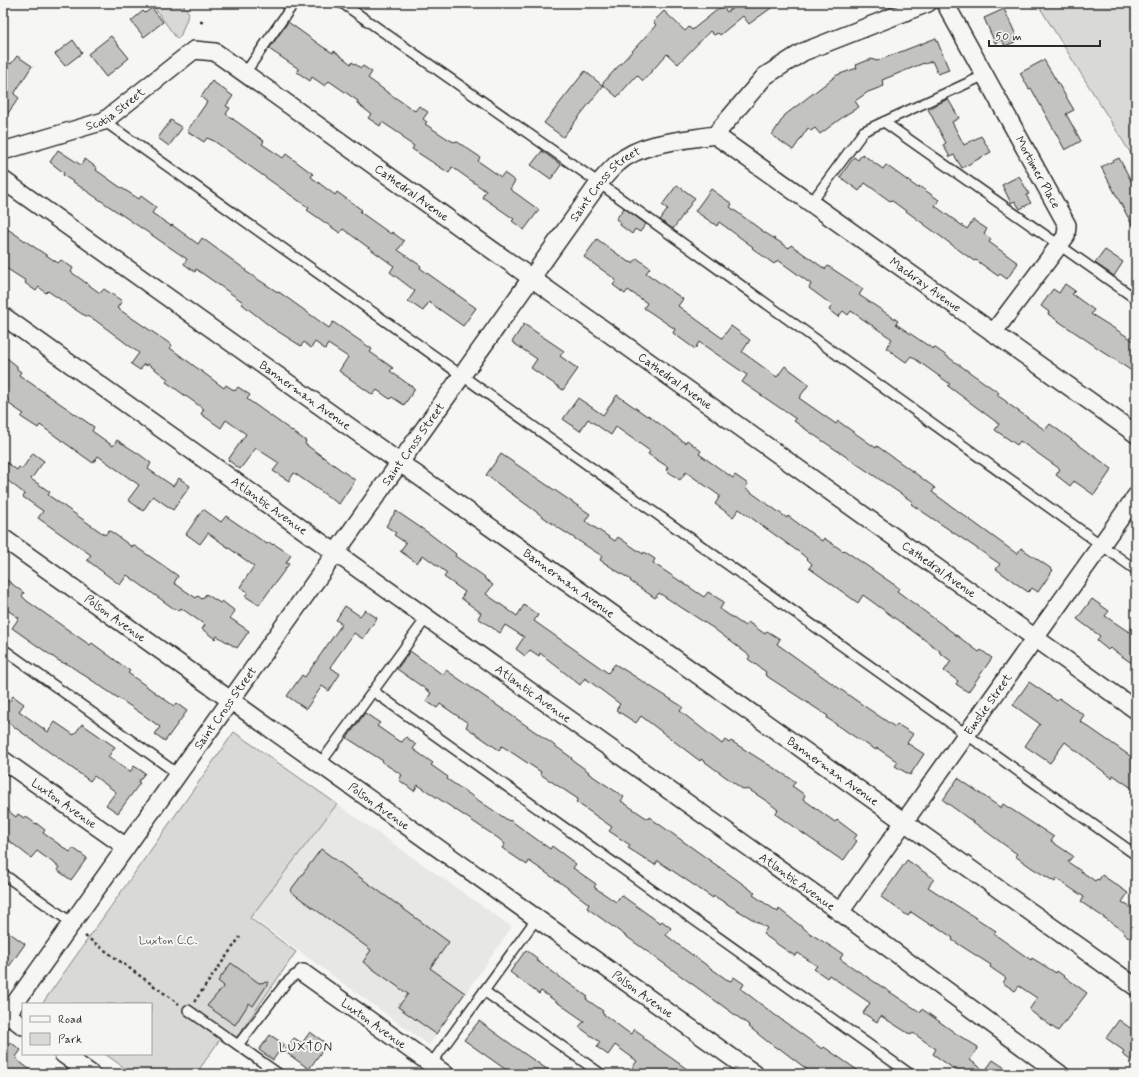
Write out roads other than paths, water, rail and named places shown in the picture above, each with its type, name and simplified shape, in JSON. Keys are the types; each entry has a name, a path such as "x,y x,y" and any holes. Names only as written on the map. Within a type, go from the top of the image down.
{"street":[{"path":"715,136 765,76 771,72 804,52 928,3"},
{"name":"Mortimer Place","path":"945,3 1068,225 1066,236 993,333"},
{"name":"Scotia Street","path":"3,151 104,121 194,50 215,52"},
{"name":"Cathedral Avenue","path":"215,52 1136,710"},
{"name":"Saint Cross Street","path":"4,1015 72,923 599,183 619,162 637,152 656,145 715,136"},
{"name":"Machray Avenue","path":"715,136 1136,434"},
{"name":"Bannerman Avenue","path":"3,180 1136,987"},
{"name":"Atlantic Avenue","path":"3,316 840,912 1060,1074"},
{"name":"Emslie Street","path":"840,912 1136,496"},
{"name":"Polson Avenue","path":"3,538 755,1074"},
{"name":"Luxton Avenue","path":"3,760 126,847"},
{"name":"Luxton Avenue","path":"303,973 445,1074"},
{"path":"4,1015 22,1025"},
{"path":"64,1055 91,1074"}],"lane":[{"path":"245,73 294,3"},
{"path":"342,3 599,183 1136,570"},
{"path":"811,203 864,131 985,76"},
{"path":"104,121 1136,854"},
{"path":"884,122 1136,299"},
{"path":"320,764 426,617"},
{"path":"3,649 178,774"},
{"path":"373,691 910,1074"},
{"path":"3,874 72,923"},
{"path":"431,1064 537,918"},
{"path":"238,1045 286,984 295,975 303,973"},
{"path":"484,991 600,1074"},
{"path":"188,1010 279,1074"}],"district":[{"name":"LUXTON","path":"306,1046"}],"park label":[{"name":"Luxton C.C.","path":"168,940"}]}
